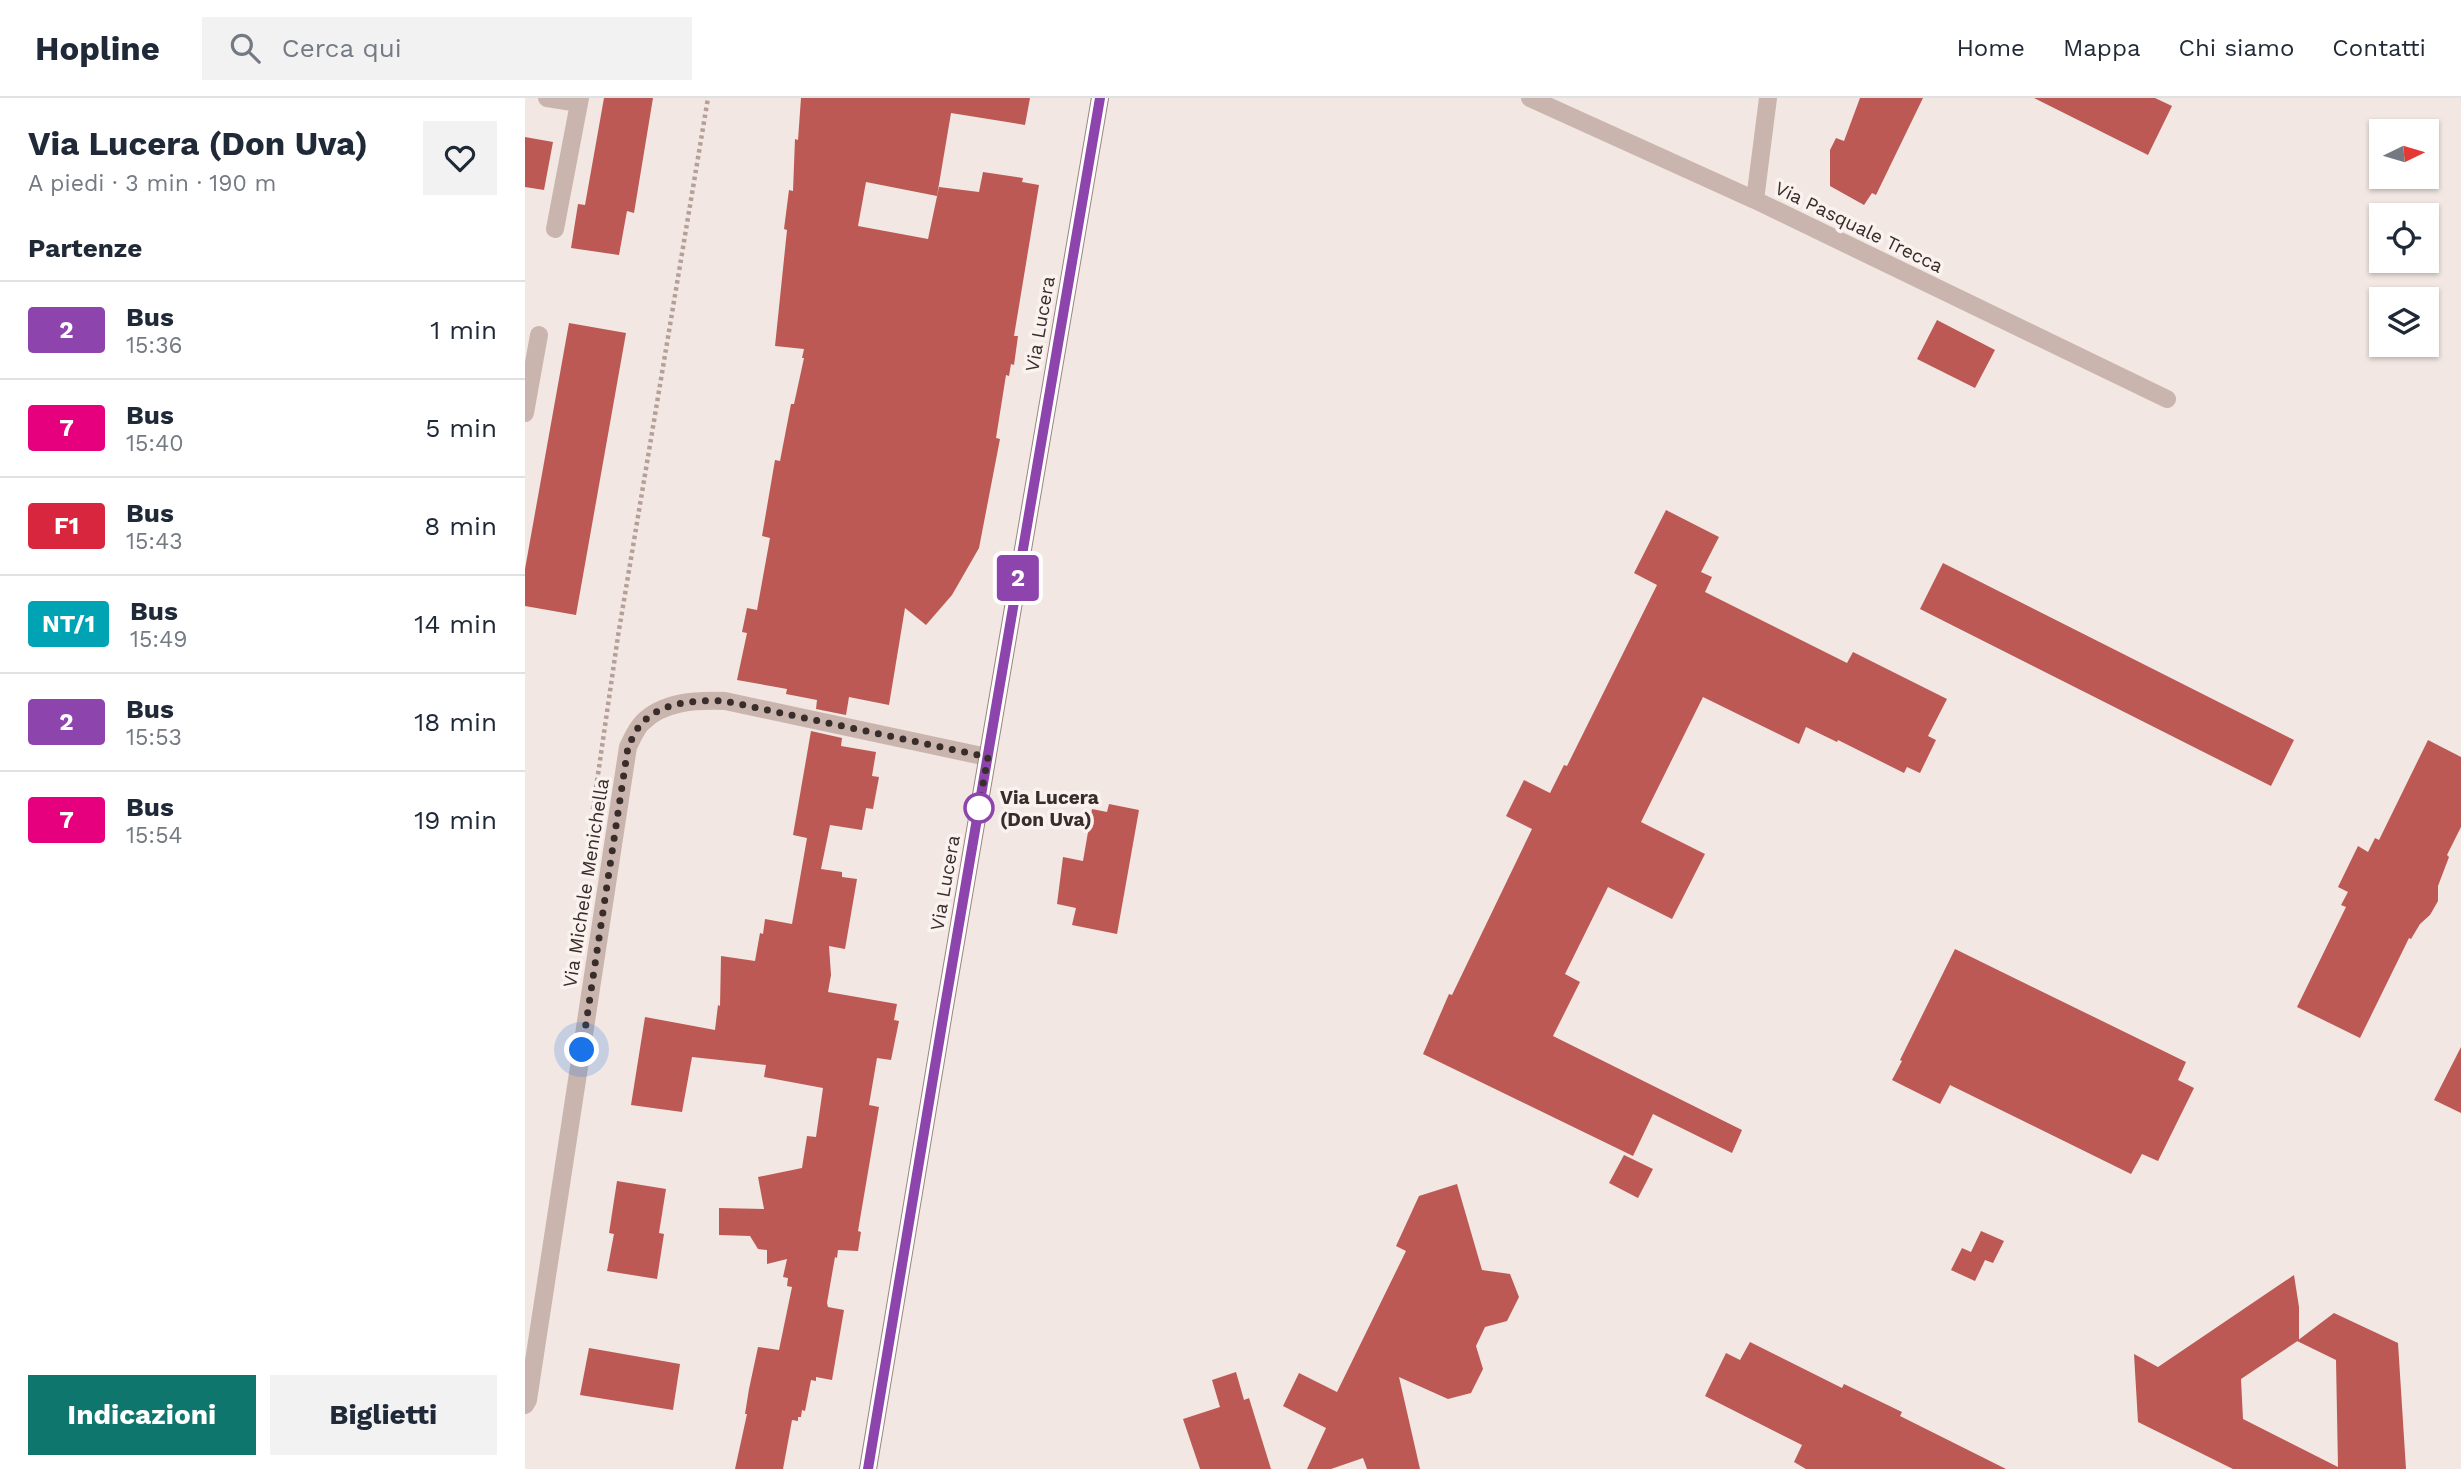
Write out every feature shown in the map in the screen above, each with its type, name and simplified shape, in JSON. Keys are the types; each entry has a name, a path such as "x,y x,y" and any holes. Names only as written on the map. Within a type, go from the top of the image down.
{"main road":[{"name":"Via Lucera","path":"868,1469 1100,98"}],"street":[{"path":"547,98 579,101 555,229"},
{"name":"Via Pasquale Trecca","path":"1530,98 1755,200 2167,399"},
{"path":"1755,200 1768,98"},
{"path":"525,412 540,335"},
{"name":"Via Michele Menichella","path":"525,1405 528,1400 628,747 641,723 660,710 694,700 725,701 988,757"}],"path":[{"path":"593,815 618,636 708,98"}],"building":[{"path":"604,98 653,98 634,213 627,211 619,255 571,248 578,204 585,205"},
{"path":"801,98 1030,98 1025,125 951,113 937,196 866,182 858,226 928,239 939,187 979,192 983,172 1023,178 1022,182 1039,185 1014,336 1018,336 1014,365 1011,364 1009,376 1006,375 996,438 1000,439 979,548 952,595 926,625 905,608 889,705 849,697 846,715 816,709 817,700 786,694 787,689 737,680 747,633 742,632 747,608 757,610 770,538 762,536 775,460 780,461 791,404 794,404 804,358 804,349 775,346 787,230 784,229 789,190 793,191 795,139 798,140"},
{"path":"1860,98 1923,98 1876,195 1872,193 1864,205 1830,186 1830,150 1836,138 1844,141"},
{"path":"2034,98 2155,98 2172,106 2148,155"},
{"path":"525,137 553,142 544,190 525,187"},
{"path":"1937,320 1995,350 1975,388 1917,359"},
{"path":"569,323 626,333 576,615 525,606 525,569"},
{"path":"1666,510 1719,537 1701,572 1712,577 1705,592 1847,663 1853,652 1947,699 1928,736 1936,740 1920,773 1907,767 1904,773 1806,727 1799,744 1703,697 1641,822 1705,854 1672,919 1608,887 1565,974 1580,982 1553,1036 1742,1130 1732,1153 1653,1114 1633,1156 1423,1054 1449,994 1452,995 1532,829 1506,816 1524,780 1550,793 1564,765 1567,766 1657,585 1634,573"},
{"path":"1943,563 2294,740 2271,786 1920,609"},
{"path":"811,731 842,738 841,746 876,752 872,776 879,777 873,809 866,808 862,830 830,825 821,869 842,872 842,877 857,879 845,949 829,946 831,975 828,992 897,1004 894,1020 899,1021 891,1060 877,1058 869,1105 879,1107 858,1231 861,1232 858,1251 838,1250 837,1258 835,1257 827,1303 828,1307 844,1310 832,1380 816,1377 816,1381 811,1380 805,1411 802,1410 798,1421 792,1420 783,1469 735,1469 758,1347 779,1350 792,1287 787,1286 788,1278 783,1277 787,1259 767,1264 767,1250 758,1249 750,1236 719,1235 719,1208 764,1209 758,1177 802,1168 807,1136 816,1137 823,1088 764,1077 766,1065 692,1057 682,1112 631,1105 645,1017 715,1030 718,1005 720,1006 721,956 755,961 765,919 792,924 807,838 793,835"},
{"path":"2428,740 2461,757 2461,827 2447,855 2449,857 2438,886 2438,901 2430,915 2420,924 2411,939 2409,938 2360,1038 2297,1007 2346,907 2341,905 2348,892 2338,887 2358,846 2368,852 2375,838 2379,840"},
{"path":"1109,804 1139,810 1117,934 1072,925 1076,908 1057,904 1063,857 1083,861 1092,809 1107,812"},
{"path":"1955,949 2186,1062 2178,1080 2194,1088 2158,1161 2142,1154 2131,1174 1950,1085 1940,1104 1892,1080"},
{"path":"2461,1047 2461,1113 2434,1100"},
{"path":"1624,1155 1653,1169 1638,1198 1609,1183"},
{"path":"617,1181 666,1189 659,1233 664,1234 657,1279 607,1271 614,1234 609,1233"},
{"path":"1457,1184 1482,1270 1510,1274 1519,1297 1507,1321 1485,1327 1476,1346 1483,1369 1471,1393 1448,1399 1399,1377 1420,1469 1367,1469 1363,1458 1331,1469 1307,1469 1326,1428 1283,1406 1299,1373 1337,1392 1406,1251 1396,1246 1419,1196"},
{"path":"1981,1231 2004,1241 1993,1263 1985,1260 1975,1281 1951,1270 1962,1248 1971,1252"},
{"path":"2294,1275 2299,1307 2299,1339 2334,1313 2398,1343 2406,1469 2233,1469 2138,1422 2134,1354 2158,1367","holes":["2297,1341 2336,1360 2338,1467 2243,1419 2241,1379"]},
{"path":"1750,1342 1842,1388 1844,1384 1902,1412 1900,1416 2006,1469 1806,1469 1794,1462 1802,1445 1705,1396 1726,1353 1740,1360"},
{"path":"589,1348 680,1364 673,1410 580,1395"},
{"path":"1236,1372 1244,1400 1249,1398 1271,1469 1200,1469 1183,1419 1220,1407 1212,1380"}],"bus line":[{"name":"2","path":"868,1469 1100,98"}],"place":[{"name":"Via Lucera (Don Uva)","path":"979,808"}],"route":[{"path":"582,1050 628,747 641,723 660,710 694,700 725,701 988,757 978,811 979,808"}]}
